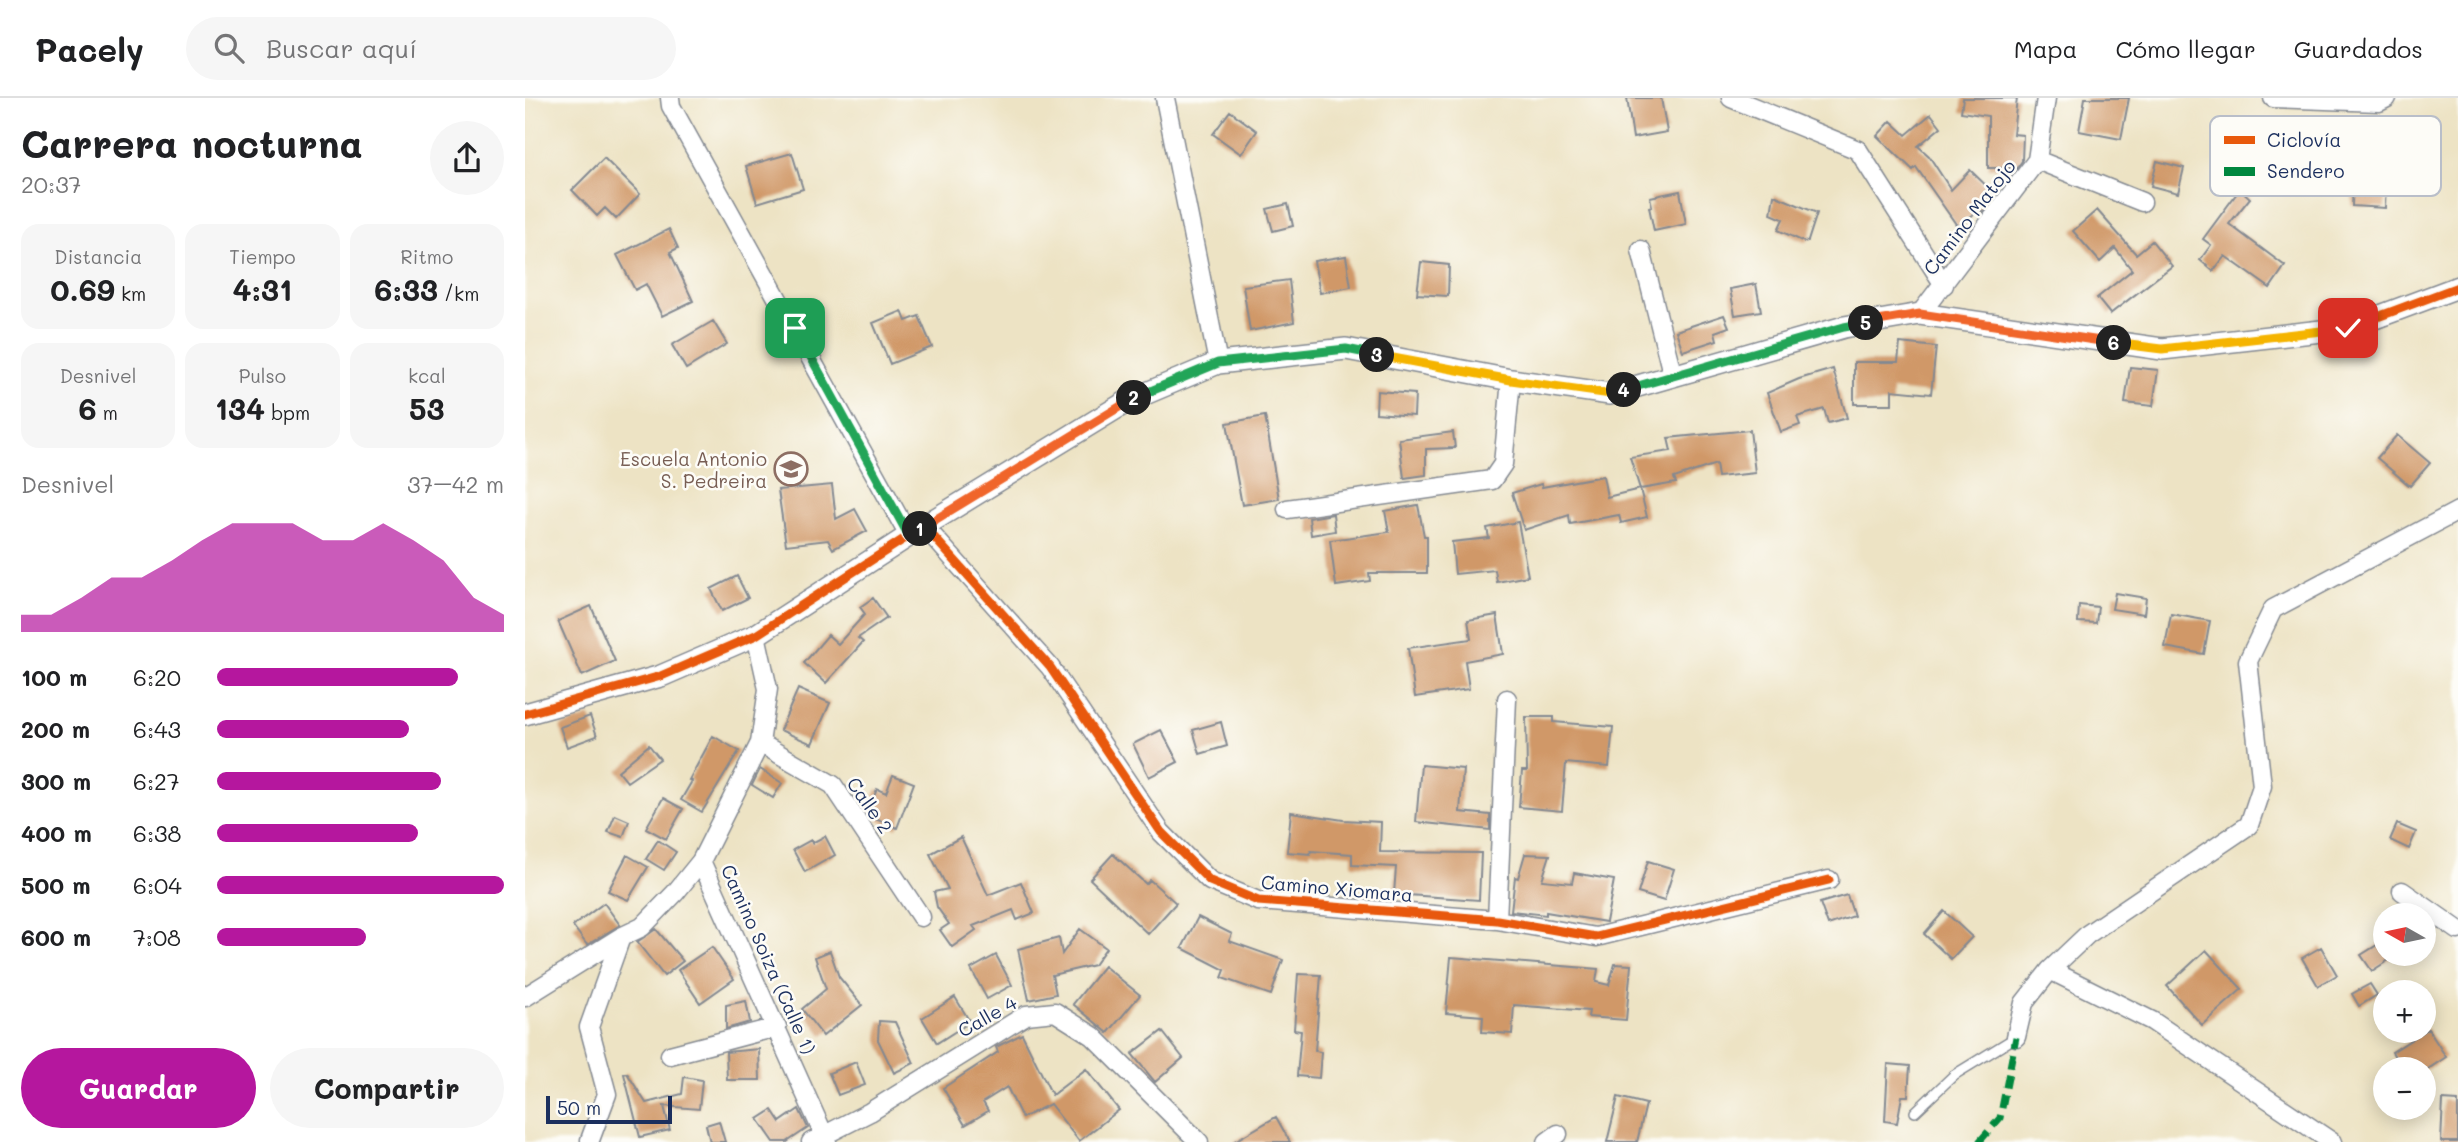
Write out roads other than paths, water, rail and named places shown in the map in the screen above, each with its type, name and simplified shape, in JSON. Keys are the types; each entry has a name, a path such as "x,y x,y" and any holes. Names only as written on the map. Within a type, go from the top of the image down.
{"street":[{"name":"Camino Xiomara","path":"670,98 671,106 917,531 1050,667 1161,832 1210,881 1258,901 1497,920 1596,937 1829,880"},
{"path":"1165,98 1218,363"},
{"path":"1731,98 1858,150 1944,285"},
{"name":"Camino Matojo","path":"1920,314 2037,160 2046,98"},
{"path":"2273,98 2379,102 2387,98"},
{"path":"2037,160 2142,202"},
{"path":"1641,250 1673,377"},
{"path":"525,714 661,676 756,635 917,531 1128,401 1218,363 1346,349 1511,380 1611,394 1844,327 1920,314 2162,349 2348,328 2458,287"},
{"path":"1287,509 1492,481 1503,464 1511,380"},
{"path":"2016,1037 2024,1003 2050,970 2088,934 2249,825 2262,786 2248,662 2273,609 2458,511"},
{"name":"Camino Soiza (Calle 1)","path":"756,635 768,689 760,743 701,861 777,1027 821,1139"},
{"path":"1497,920 1507,699"},
{"name":"Calle 2","path":"760,743 833,785 921,917"},
{"path":"525,997 621,937 642,927 701,861"},
{"path":"2402,891 2458,930"},
{"path":"590,1140 607,1094 589,1027 621,937"},
{"path":"2050,970 2152,1021 2332,1142"},
{"name":"Calle 4","path":"821,1139 870,1112 1026,1015 1055,1012 1093,1035 1199,1142"},
{"path":"670,1055 777,1027"}],"lane":[{"path":"1915,1112 1954,1075 2016,1037"}],"place":[{"name":"Escuela Antonio S. Pedreira","path":"791,469"}]}
